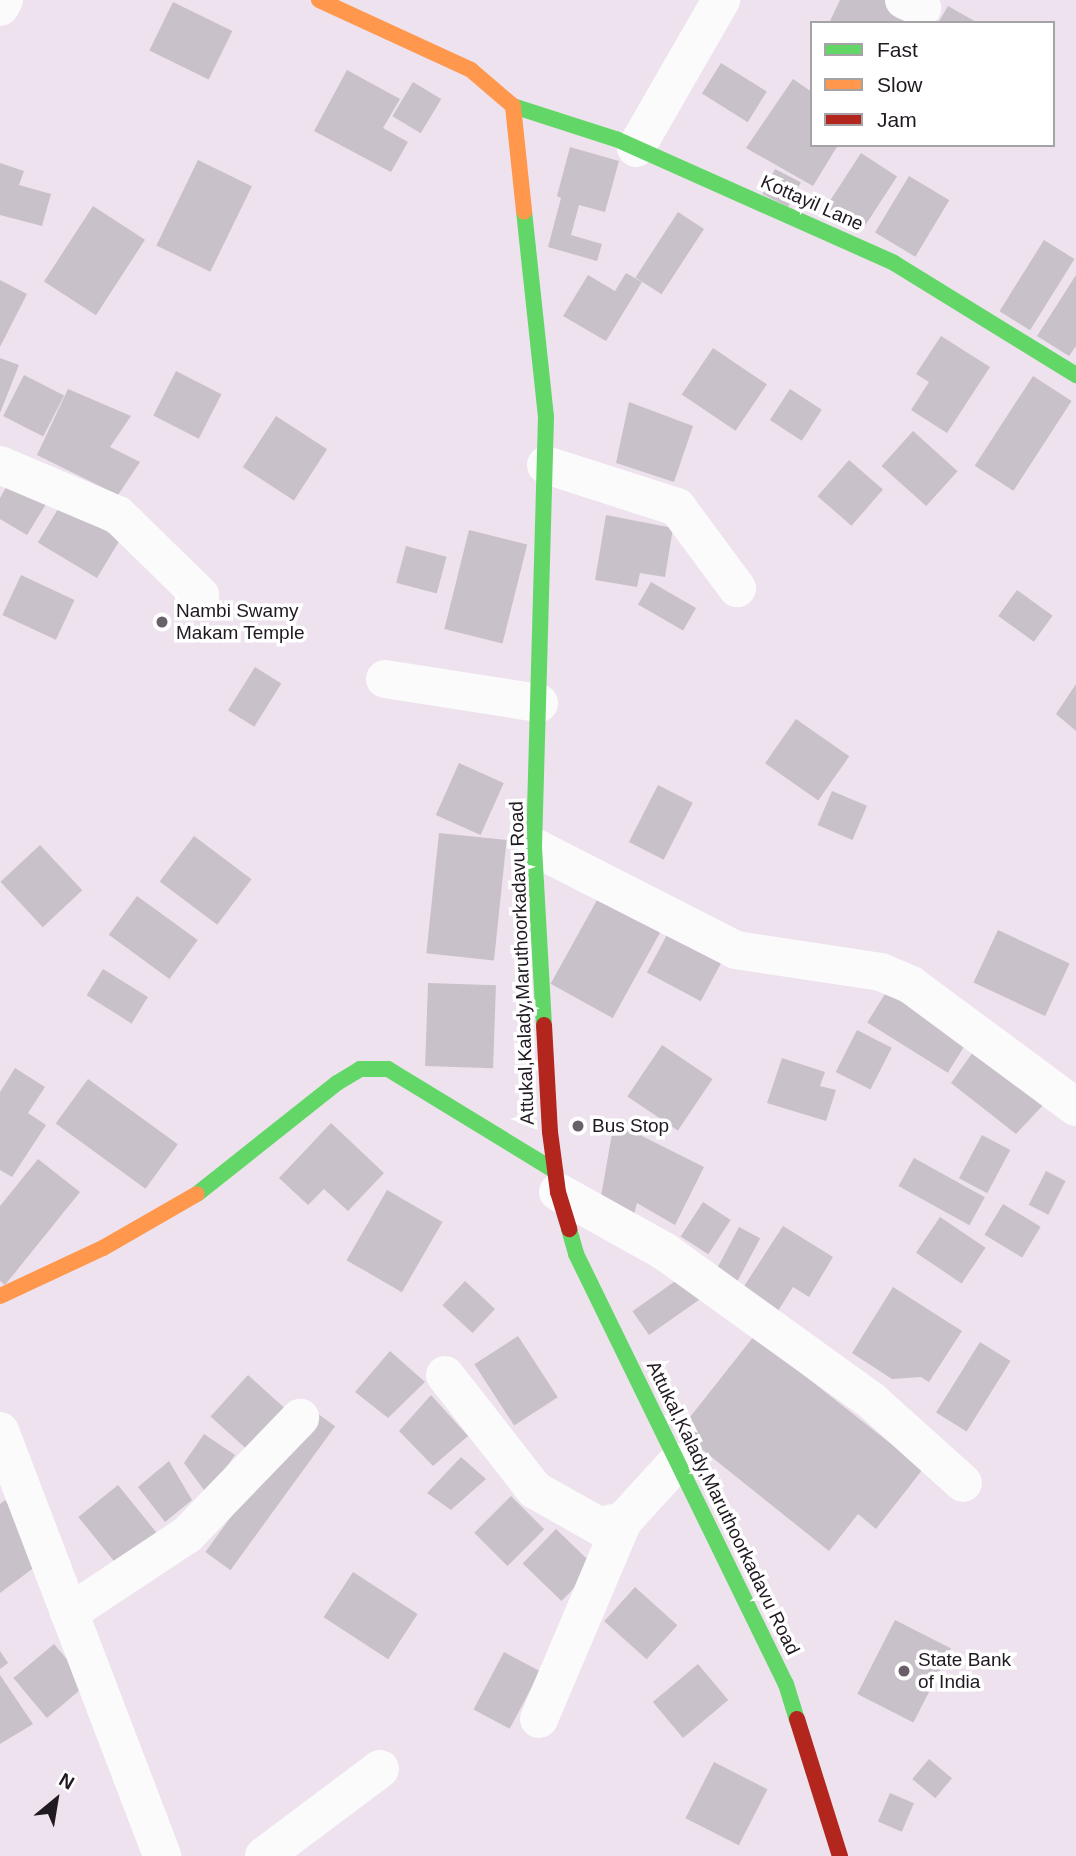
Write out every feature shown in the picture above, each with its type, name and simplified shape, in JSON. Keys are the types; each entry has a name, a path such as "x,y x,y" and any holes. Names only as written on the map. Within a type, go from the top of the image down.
{"street":[{"path":"0,7 4,0"},
{"path":"319,0 471,70 513,106"},
{"path":"636,148 721,0"},
{"name":"Kottayil Lane","path":"513,106 636,148 894,263 1076,375"},
{"name":"Attukal,Kalady,Maruthoorkadavu Road","path":"513,106 547,417 534,847 540,976 556,1181 576,1254 786,1684 840,1856"},
{"path":"546,465 677,507 737,588"},
{"path":"0,466 118,515 200,595"},
{"path":"385,679 539,703"},
{"path":"534,847 736,950 881,972 911,985 1076,1107"},
{"path":"0,1296 103,1248 193,1197 337,1083 360,1069 388,1069 675,1259 873,1402 963,1483"},
{"path":"445,1375 535,1490 599,1526 623,1521"},
{"path":"69,1613 187,1535 300,1418"},
{"path":"4,1454 69,1613 162,1856"},
{"path":"540,1719 623,1521 677,1462"},
{"path":"264,1856 380,1769"}],"building":[{"path":"840,0 890,0 921,21 830,21"},
{"path":"173,2 232,31 209,79 149,51"},
{"path":"948,6 974,21 939,21"},
{"path":"721,63 767,92 748,122 702,94"},
{"path":"347,70 400,99 383,128 408,142 391,172 314,131"},
{"path":"793,79 810,91 810,147 837,147 813,186 746,148"},
{"path":"413,82 441,99 421,133 392,116"},
{"path":"570,147 619,161 605,212 579,205 571,235 602,244 597,261 548,247 561,198 557,196"},
{"path":"861,153 897,176 862,230 826,207"},
{"path":"198,160 252,186 210,272 156,245"},
{"path":"0,163 24,171 19,185 51,194 42,226 0,215"},
{"path":"775,169 801,182 788,207 762,194"},
{"path":"909,176 949,200 915,257 875,233"},
{"path":"93,206 145,240 96,315 44,281"},
{"path":"678,212 704,229 662,294 636,277"},
{"path":"1044,240 1075,259 1030,330 999,311"},
{"path":"626,273 642,282 606,341 563,316 588,275 615,291"},
{"path":"1076,275 1076,346 1069,356 1037,336"},
{"path":"0,280 27,294 0,347"},
{"path":"941,336 990,367 947,433 911,410 929,382 916,374"},
{"path":"713,348 767,384 736,431 682,394"},
{"path":"0,358 19,365 0,413"},
{"path":"176,371 221,394 199,439 153,416"},
{"path":"24,375 64,395 43,436 3,416"},
{"path":"1033,376 1072,401 1013,491 975,466"},
{"path":"68,389 131,416 110,447 140,462 118,495 37,455"},
{"path":"790,389 822,410 802,441 770,420"},
{"path":"629,402 693,426 674,482 616,463"},
{"path":"276,416 327,449 294,500 243,467"},
{"path":"913,431 958,471 926,506 882,466"},
{"path":"849,460 883,490 851,526 818,496"},
{"path":"10,480 48,501 27,535 0,519 0,498"},
{"path":"61,504 120,540 97,578 38,543"},
{"path":"606,515 673,528 665,577 640,573 637,587 595,580"},
{"path":"469,530 527,545 503,643 444,629"},
{"path":"406,546 447,557 437,594 396,583"},
{"path":"21,575 74,600 56,640 2,615"},
{"path":"651,582 696,608 683,631 638,605"},
{"path":"1017,590 1053,616 1034,642 998,616"},
{"path":"255,667 281,683 254,727 228,710"},
{"path":"1076,684 1076,731 1056,714"},
{"path":"796,719 849,756 818,801 765,763"},
{"path":"459,763 504,783 481,835 436,815"},
{"path":"658,785 693,803 664,860 629,842"},
{"path":"832,791 867,806 853,840 818,825"},
{"path":"439,833 507,840 494,960 426,953"},
{"path":"194,836 252,879 217,925 160,882"},
{"path":"40,845 82,890 43,927 1,882"},
{"path":"602,891 664,925 613,1018 551,984"},
{"path":"137,896 198,940 169,979 109,935"},
{"path":"998,930 1070,963 1045,1016 973,983"},
{"path":"669,931 723,960 701,1001 647,972"},
{"path":"103,969 148,997 132,1023 87,995"},
{"path":"428,983 496,985 493,1068 425,1066"},
{"path":"890,986 971,1036 948,1073 867,1022"},
{"path":"857,1030 892,1048 870,1090 836,1072"},
{"path":"662,1045 713,1079 678,1131 627,1096"},
{"path":"973,1052 1045,1103 1016,1134 951,1083"},
{"path":"782,1058 825,1072 820,1086 836,1090 826,1121 767,1103"},
{"path":"15,1068 45,1087 28,1113 46,1125 12,1177 0,1170 0,1092"},
{"path":"88,1079 178,1144 145,1189 56,1123"},
{"path":"614,1122 704,1167 675,1225 637,1203 633,1219 600,1202"},
{"path":"331,1123 384,1173 348,1211 324,1189 308,1205 279,1178"},
{"path":"982,1135 1010,1150 987,1193 959,1178"},
{"path":"914,1158 985,1197 969,1225 898,1186"},
{"path":"38,1159 80,1192 5,1285 0,1281 0,1206"},
{"path":"1046,1171 1066,1181 1048,1215 1029,1205"},
{"path":"387,1190 442,1222 402,1292 347,1260"},
{"path":"703,1202 731,1220 708,1254 681,1236"},
{"path":"1003,1204 1041,1227 1022,1258 984,1235"},
{"path":"940,1217 986,1248 962,1283 916,1253"},
{"path":"783,1226 833,1257 809,1297 793,1287 776,1314 741,1291"},
{"path":"739,1227 760,1238 738,1281 716,1269"},
{"path":"684,1275 701,1299 649,1335 632,1311"},
{"path":"465,1281 495,1309 472,1333 442,1305"},
{"path":"893,1287 962,1331 929,1382 921,1377 892,1379 852,1353"},
{"path":"518,1336 558,1397 514,1426 474,1364"},
{"path":"754,1336 923,1469 876,1529 858,1514 829,1551 679,1431"},
{"path":"980,1342 1011,1361 967,1431 936,1412"},
{"path":"390,1351 425,1382 388,1418 355,1392"},
{"path":"248,1375 285,1408 248,1450 211,1417"},
{"path":"431,1395 468,1436 433,1466 399,1431"},
{"path":"310,1408 335,1426 230,1570 205,1552"},
{"path":"204,1434 235,1455 207,1494 184,1463"},
{"path":"461,1457 486,1479 451,1510 427,1493"},
{"path":"169,1461 192,1500 165,1522 138,1487"},
{"path":"118,1485 157,1533 117,1565 78,1517"},
{"path":"511,1496 544,1529 507,1566 474,1533"},
{"path":"5,1500 47,1558 0,1593 0,1504"},
{"path":"556,1529 595,1567 562,1601 523,1564"},
{"path":"353,1572 418,1614 388,1659 324,1617"},
{"path":"635,1587 677,1625 647,1659 604,1621"},
{"name":"State Bank of India","path":"895,1620 951,1649 913,1723 857,1694"},
{"path":"54,1644 87,1684 47,1718 13,1678"},
{"path":"0,1651 8,1663 0,1669"},
{"path":"504,1652 540,1671 510,1729 473,1709"},
{"path":"698,1664 728,1700 683,1738 653,1702"},
{"path":"0,1675 33,1724 0,1744"},
{"path":"929,1759 952,1778 935,1798 912,1779"},
{"path":"714,1762 767,1789 739,1845 685,1818"},
{"path":"890,1793 914,1803 902,1832 878,1822"}],"traffic: fast":[{"path":"513,106 616,139 894,263 1076,375"},
{"path":"524,211 546,417 534,847 544,1025"},
{"path":"197,1194 337,1083 360,1069 388,1069 555,1171"},
{"path":"569,1229 576,1254 786,1684 797,1719"}],"traffic: slow":[{"path":"319,0 471,70 513,106 524,211"},
{"path":"0,1296 103,1248 197,1194"}],"traffic: jam":[{"path":"544,1025 550,1132 558,1192 569,1229"},
{"path":"797,1719 840,1856"}],"place":[{"name":"Nambi Swamy Makam Temple","path":"162,622"},
{"name":"Bus Stop","path":"578,1126"},
{"name":"State Bank of India","path":"904,1671"}]}
